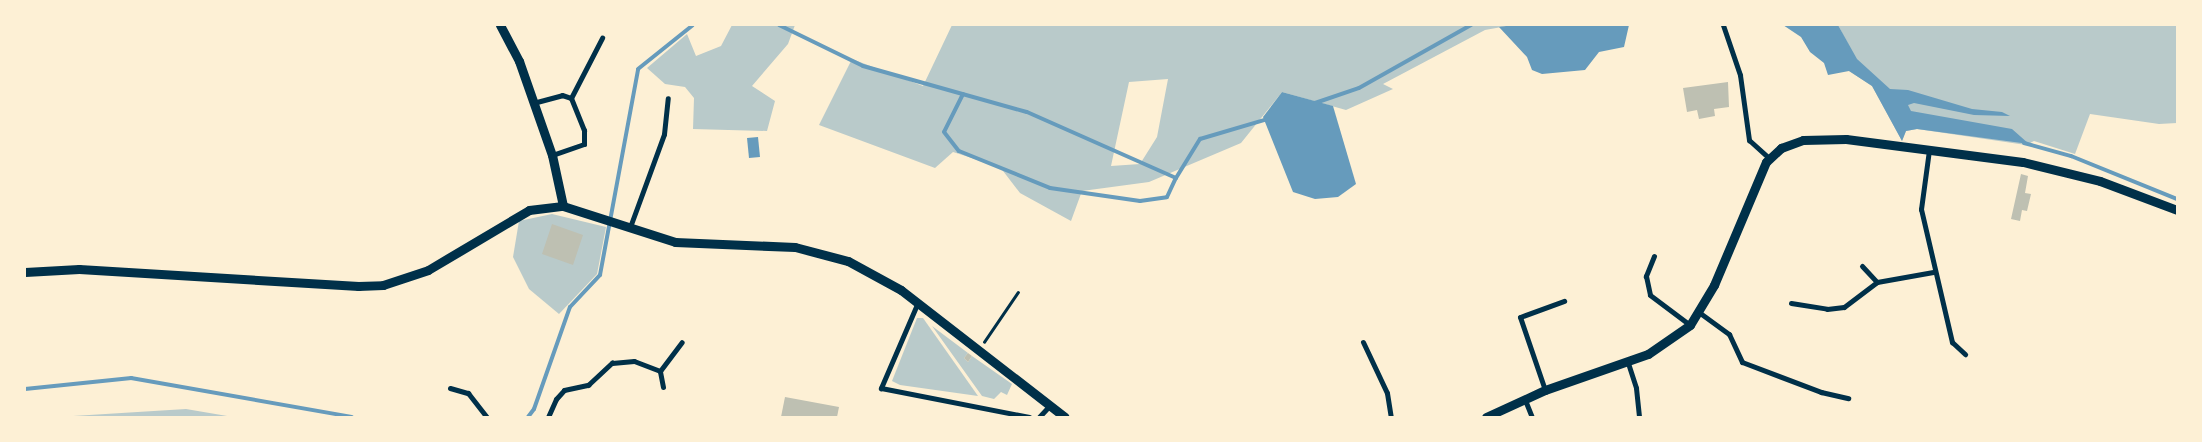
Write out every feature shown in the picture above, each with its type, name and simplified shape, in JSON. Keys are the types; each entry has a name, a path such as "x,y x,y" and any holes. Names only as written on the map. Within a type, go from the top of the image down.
{"main road":[{"path":"500,25 519,61 552,155 563,206"},
{"path":"1486,417 1545,390 1628,363 1648,354 1690,325 1700,313 1769,158 1790,144 1822,138 1929,150 2066,171 2177,210"},
{"path":"25,272 79,269 358,286 383,285 428,270 529,210 563,206 686,244 769,245 820,252 864,268 918,302 1065,417"}],"street":[{"path":"1723,25 1740,75 1750,140 1769,158"},
{"path":"552,155 584,144 584,130 571,98 602,38"},
{"path":"533,104 557,96 571,98"},
{"path":"630,227 664,134 668,98"},
{"path":"1929,150 1921,209 1933,272 1952,342 1965,354"},
{"path":"1654,256 1646,276 1650,295 1690,325"},
{"path":"1862,266 1877,282"},
{"path":"1792,303 1827,309 1844,308 1877,282 1933,272"},
{"path":"1545,390 1520,317 1564,301"},
{"path":"918,302 881,388 1028,417"},
{"path":"1700,313 1729,334 1742,362 1821,392 1848,398"},
{"path":"663,387 660,371 682,342"},
{"path":"1363,342 1387,393 1391,417"},
{"path":"548,417 553,404 564,390 588,385 612,363 634,361 660,371"},
{"path":"1628,363 1636,388 1639,417"},
{"path":"450,388 468,393 487,417"},
{"path":"1525,400 1532,417"},
{"path":"1040,417 1050,405"}],"path":[{"path":"988,336 1018,292"}],"shaded area":[{"path":"732,25 795,25 788,44 752,86 775,101 767,131 693,129 694,98 685,87 665,84 647,68 687,34 696,56 721,46"},
{"path":"952,25 1513,25 1485,30 1383,84 1393,89 1346,110 1282,92 1241,143 1149,182 1082,191 1071,221 1020,193 1000,167 953,152 935,168 819,125 852,59 923,86","holes":["1168,79 1157,137 1140,164 1111,166 1129,82"]},
{"path":"1838,25 2177,25 2177,123 2159,124 2090,114 2075,154 2034,141 2026,145 1917,129 1906,131 1902,141 1872,86 1849,71 1849,46"},
{"path":"552,214 606,227 597,274 559,314 529,289 513,257 519,221"},
{"path":"917,318 923,318 978,396 900,385 892,381"},
{"path":"932,326 968,353 964,358 968,362 972,356 1012,384 1007,395 1001,392 994,399 982,396"},
{"path":"186,409 233,417 57,417"}],"water":[{"path":"1513,25 1629,25 1624,47 1599,52 1585,70 1542,74 1532,70 1527,57 1499,27"},
{"path":"1783,25 1838,25 1857,59 1890,89 1908,90 1972,109 2002,112 2010,116 1974,115 1914,103 1908,105 1911,111 2012,129 2029,144 1917,129 1906,131 1902,141 1872,86 1849,71 1828,75 1824,63 1810,52 1801,37"},
{"path":"1282,92 1333,106 1356,184 1338,197 1315,199 1293,192 1263,117"},
{"path":"758,137 760,157 749,158 747,138"}],"building":[{"path":"1728,82 1729,107 1714,109 1715,116 1699,119 1697,110 1687,112 1683,88"},
{"path":"2021,174 2028,176 2025,193 2031,194 2027,211 2022,210 2020,221 2011,219"},
{"path":"552,224 583,235 573,265 542,254"},
{"path":"968,353 972,356 968,362 964,358"},
{"path":"785,397 839,407 837,417 781,417"}],"waterway":[{"path":"528,417 534,409 570,307 600,275 638,69 693,25"},
{"path":"779,25 863,66 1027,112 1176,178 1200,139 1268,119"},
{"path":"1315,103 1359,88 1471,25"},
{"path":"963,94 944,132 959,151 1050,188 1140,201 1167,197 1176,178"},
{"path":"2024,143 2071,156 2177,199"},
{"path":"25,389 131,378 352,417"}]}
